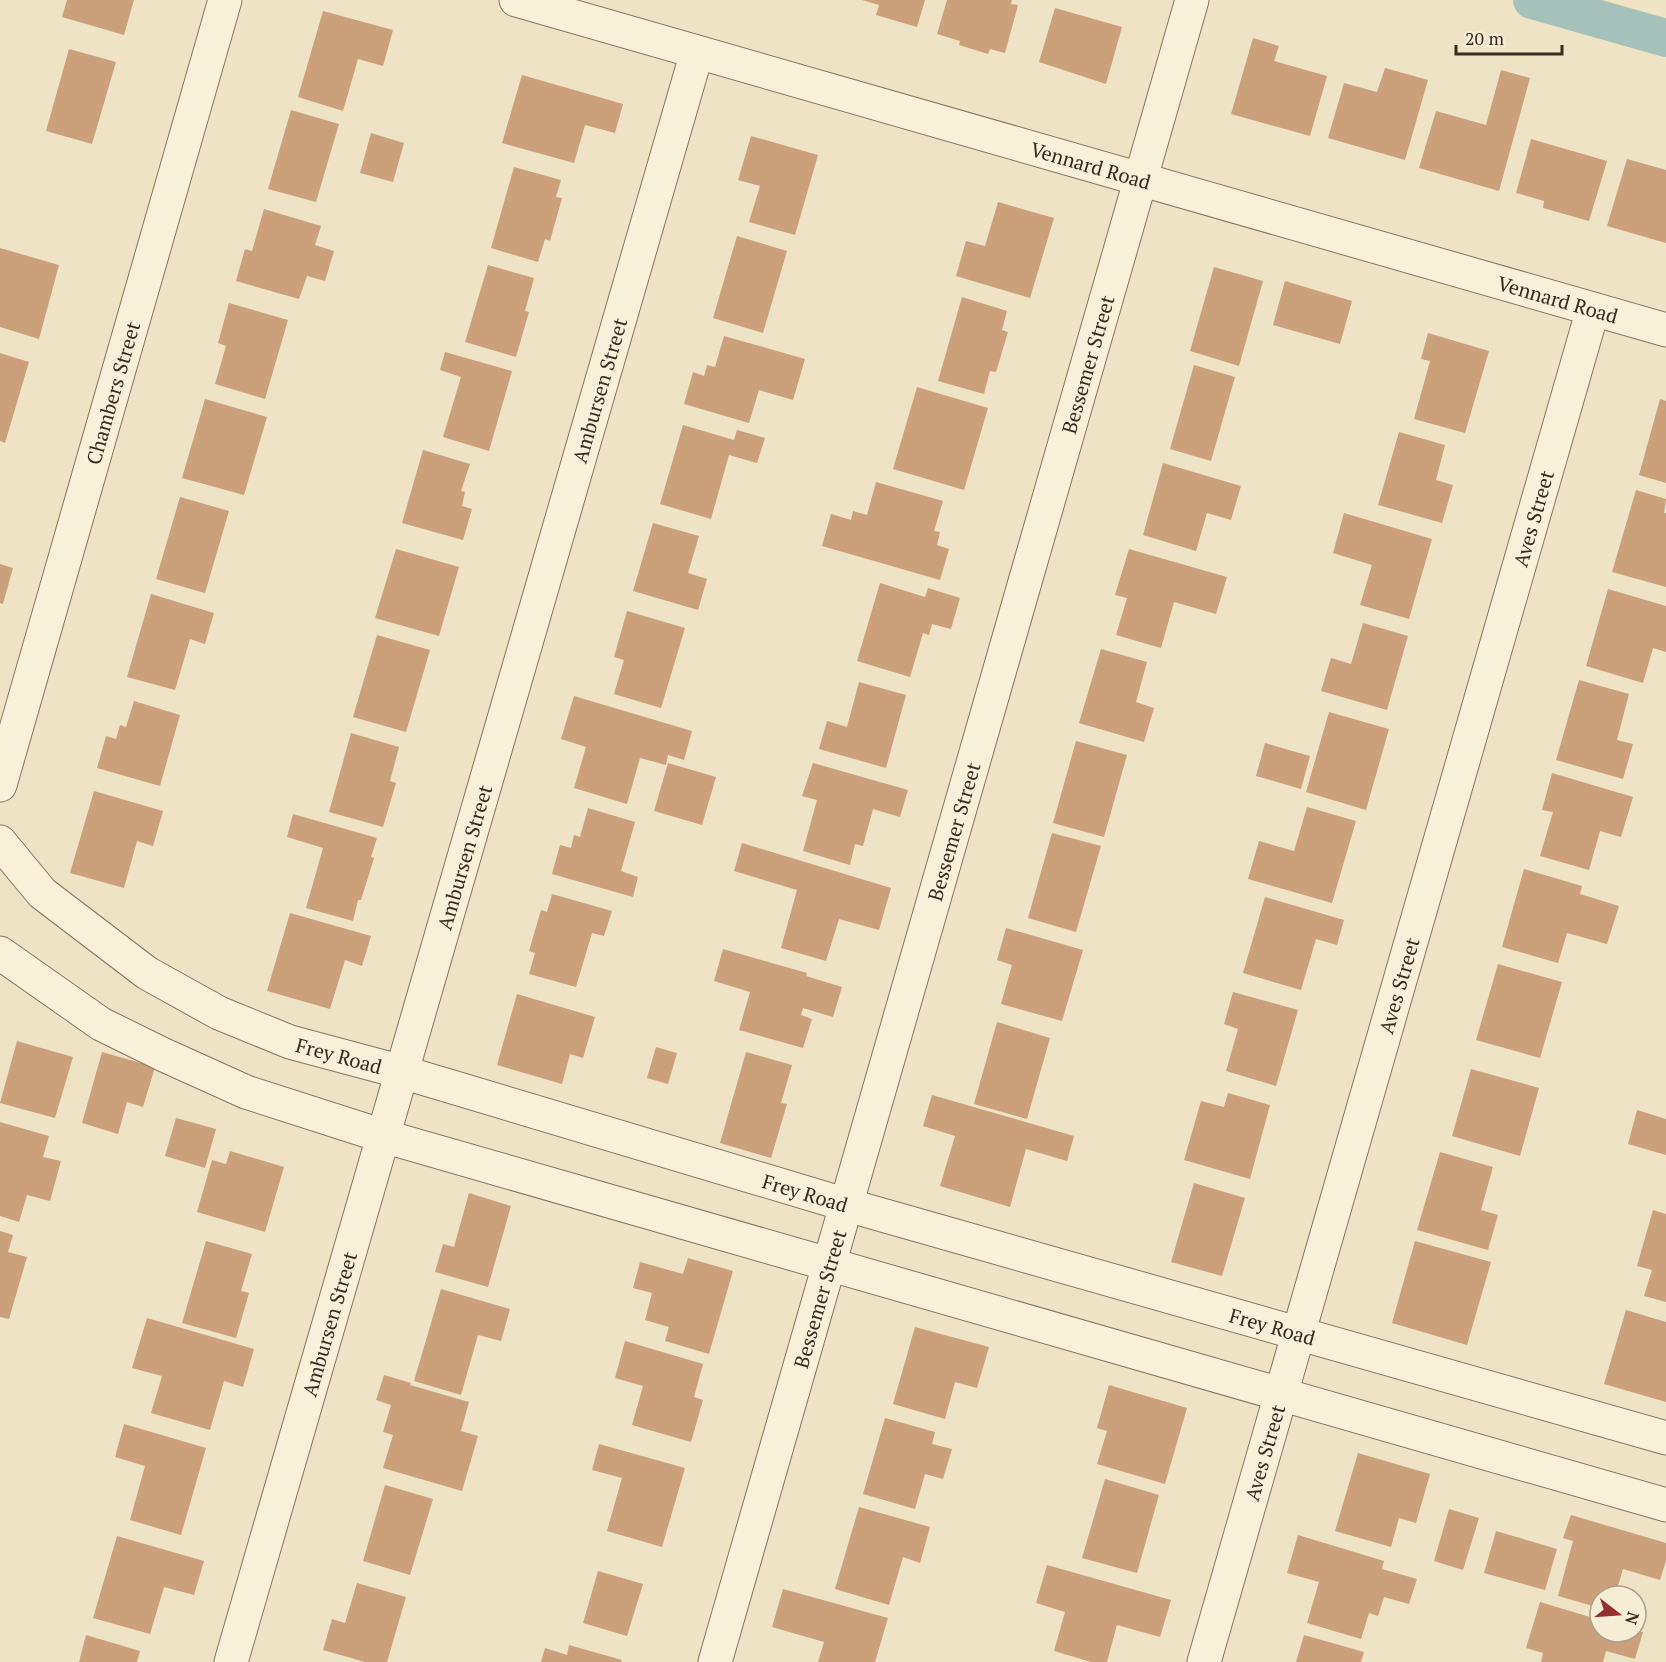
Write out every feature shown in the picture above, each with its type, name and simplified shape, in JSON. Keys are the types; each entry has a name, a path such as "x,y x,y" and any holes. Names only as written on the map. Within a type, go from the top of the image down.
{"street":[{"name":"Chambers Street","path":"0,785 225,0"},
{"name":"Vennard Road","path":"516,0 1666,330"},
{"name":"Bessemer Street","path":"715,1662 1192,0"},
{"name":"Ambursen Street","path":"231,1662 698,52"},
{"name":"Aves Street","path":"1204,1662 1593,309"},
{"name":"Frey Road","path":"0,842 42,893 147,973 219,1013 290,1042 402,1072 847,1205 1666,1438"},
{"path":"0,953 101,1024 246,1092 383,1136 1666,1505"}],"building":[{"path":"67,0 134,0 124,35 62,17"},
{"path":"862,0 925,0 917,27 876,15 879,5"},
{"path":"947,0 1012,0 1011,4 1018,5 1005,53 990,49 988,54 959,45 960,41 937,34"},
{"path":"1055,8 1122,27 1106,84 1039,62"},
{"path":"323,11 393,30 383,66 358,59 343,111 298,97"},
{"path":"1253,38 1279,46 1274,61 1327,76 1310,136 1231,114"},
{"path":"69,49 116,62 92,144 46,131"},
{"path":"1385,68 1428,80 1405,160 1328,138 1344,83 1377,92"},
{"path":"1501,70 1530,78 1499,191 1419,168 1436,111 1486,125"},
{"path":"522,75 623,104 615,133 585,125 574,163 502,143"},
{"path":"291,110 339,124 316,202 268,189"},
{"path":"371,133 404,143 393,182 360,173"},
{"path":"751,136 818,155 795,235 749,222 760,186 738,180"},
{"path":"1531,139 1607,161 1589,221 1543,208 1544,201 1516,193"},
{"path":"1627,159 1666,170 1666,243 1607,226"},
{"path":"514,167 561,180 556,197 562,198 550,241 545,239 538,262 491,248"},
{"path":"998,202 1054,218 1030,298 956,276 966,241 985,246"},
{"path":"264,209 321,226 315,245 334,251 325,281 307,276 299,299 236,281 245,249 252,251"},
{"path":"737,236 787,251 763,333 713,318"},
{"path":"0,248 59,265 39,339 0,327"},
{"path":"488,265 534,278 525,311 529,312 516,357 465,342"},
{"path":"1214,267 1263,281 1239,366 1190,351"},
{"path":"1285,281 1352,301 1340,344 1273,325"},
{"path":"962,297 1007,311 1002,330 1008,332 996,372 990,371 984,394 938,381"},
{"path":"229,303 288,320 265,399 215,384 226,346 218,343"},
{"path":"1428,333 1489,351 1465,433 1414,419 1430,361 1421,359"},
{"path":"724,336 805,359 793,400 759,390 749,423 684,404 693,372 704,376 707,365 715,367"},
{"path":"445,352 512,371 489,451 443,437 461,377 440,370"},
{"path":"0,353 29,362 5,443 0,441"},
{"path":"1194,365 1235,377 1211,461 1170,449"},
{"path":"917,387 988,408 964,490 893,469"},
{"path":"205,399 267,417 244,495 182,478"},
{"path":"1660,399 1666,401 1666,483 1639,475"},
{"path":"683,425 734,440 737,430 765,438 757,463 729,455 711,519 660,504"},
{"path":"1399,432 1445,445 1436,480 1453,485 1442,523 1378,505"},
{"path":"423,450 470,464 461,491 465,492 462,506 472,509 463,540 402,523"},
{"path":"1163,463 1241,486 1231,520 1207,513 1196,551 1143,535"},
{"path":"876,482 943,501 934,531 940,532 937,545 949,549 940,580 822,546 831,514 851,520 853,511 867,515"},
{"path":"1636,490 1666,499 1664,513 1666,513 1666,587 1612,572"},
{"path":"180,497 229,511 205,593 156,579"},
{"path":"1344,513 1432,539 1409,619 1360,605 1372,565 1333,553"},
{"path":"653,523 699,536 688,573 707,579 698,610 633,591"},
{"path":"396,549 459,567 439,636 375,618"},
{"path":"1129,549 1227,577 1216,614 1174,602 1161,648 1116,635 1127,598 1115,595"},
{"path":"0,564 13,568 3,604 0,603"},
{"path":"880,583 925,597 928,588 960,598 951,629 932,624 929,635 923,633 910,677 857,661"},
{"path":"1608,589 1666,606 1666,652 1653,648 1643,683 1586,666"},
{"path":"151,594 214,613 205,644 190,639 175,690 127,677"},
{"path":"627,611 685,628 661,708 614,694 624,660 614,657"},
{"path":"1363,623 1408,636 1387,710 1321,691 1331,658 1351,664"},
{"path":"377,635 430,650 406,732 353,717"},
{"path":"1101,649 1147,662 1136,702 1154,708 1144,742 1079,723"},
{"path":"1579,680 1629,694 1617,740 1633,744 1623,779 1556,760"},
{"path":"859,682 906,695 886,768 819,749 827,721 847,727"},
{"path":"574,696 692,731 684,760 668,755 666,765 640,758 627,804 574,788 586,747 561,739"},
{"path":"134,701 180,715 160,786 97,768 106,736 116,739 120,725 126,727"},
{"path":"1329,712 1389,729 1366,810 1306,792"},
{"path":"351,733 399,747 390,781 396,783 383,827 329,812"},
{"path":"1076,741 1127,755 1104,837 1053,823"},
{"path":"1265,743 1310,756 1301,789 1256,776"},
{"path":"668,763 716,777 702,825 654,811"},
{"path":"813,763 908,790 900,817 873,809 863,846 855,844 850,865 803,851 817,800 802,796"},
{"path":"1552,773 1633,797 1621,837 1600,831 1589,870 1540,856 1553,812 1542,810"},
{"path":"94,791 163,811 153,846 137,841 124,888 70,873"},
{"path":"1307,807 1356,821 1332,903 1248,879 1259,841 1294,851"},
{"path":"588,808 635,822 621,871 638,877 633,897 552,874 560,845 571,848 574,835 580,837"},
{"path":"293,814 377,838 371,857 374,858 361,900 358,900 353,921 306,908 323,848 287,837"},
{"path":"1052,833 1101,846 1076,932 1028,918"},
{"path":"742,843 891,888 879,930 839,919 826,961 781,948 797,890 734,871"},
{"path":"1524,869 1582,886 1580,894 1619,906 1607,944 1567,933 1558,963 1502,947"},
{"path":"552,894 612,911 604,936 592,933 576,987 529,974 535,953 529,951 541,910 547,912"},
{"path":"1265,897 1344,920 1337,945 1316,939 1301,990 1243,973"},
{"path":"290,913 371,936 362,966 345,960 330,1009 267,991"},
{"path":"1006,928 1083,950 1062,1021 1001,1004 1012,965 997,960"},
{"path":"723,949 807,973 806,976 842,987 833,1017 803,1008 801,1015 812,1019 803,1048 739,1030 750,992 714,981"},
{"path":"1498,964 1562,982 1540,1058 1476,1040"},
{"path":"1233,992 1298,1010 1276,1086 1226,1071 1238,1029 1224,1024"},
{"path":"517,994 595,1017 583,1058 570,1054 562,1084 497,1065"},
{"path":"997,1022 1050,1038 1027,1119 974,1104"},
{"path":"17,1041 73,1057 55,1118 0,1103"},
{"path":"656,1047 677,1053 668,1084 647,1078"},
{"path":"102,1052 155,1067 143,1107 127,1102 118,1134 82,1123"},
{"path":"746,1052 792,1065 781,1103 787,1104 771,1158 720,1143"},
{"path":"1471,1069 1539,1088 1520,1156 1452,1136"},
{"path":"1228,1093 1270,1105 1250,1179 1184,1160 1201,1101 1224,1107"},
{"path":"932,1095 1074,1136 1067,1161 1026,1149 1010,1207 940,1186 955,1136 923,1126"},
{"path":"1637,1110 1666,1119 1666,1155 1628,1144"},
{"path":"176,1118 216,1129 205,1168 165,1156"},
{"path":"0,1122 49,1136 43,1157 61,1161 50,1201 27,1195 19,1222 0,1216"},
{"path":"230,1151 284,1167 265,1232 197,1212 212,1160 226,1164"},
{"path":"1440,1152 1493,1167 1481,1210 1498,1215 1488,1250 1417,1230"},
{"path":"1194,1183 1245,1198 1222,1276 1171,1262"},
{"path":"469,1193 511,1206 488,1287 435,1272 443,1244 454,1247"},
{"path":"1653,1210 1666,1214 1666,1302 1644,1296 1652,1270 1637,1266"},
{"path":"0,1231 13,1235 8,1252 27,1257 9,1319 0,1317"},
{"path":"206,1241 252,1254 241,1291 249,1293 236,1338 182,1323"},
{"path":"1415,1241 1491,1262 1467,1345 1392,1323"},
{"path":"688,1258 733,1271 709,1354 665,1341 669,1327 645,1320 652,1293 633,1288 640,1262 683,1274"},
{"path":"441,1289 510,1309 501,1341 478,1335 461,1395 414,1381"},
{"path":"1626,1310 1666,1322 1666,1402 1604,1384"},
{"path":"147,1318 254,1349 243,1387 224,1381 210,1430 151,1413 162,1376 132,1368"},
{"path":"915,1327 989,1347 977,1388 955,1382 945,1419 893,1404"},
{"path":"625,1341 703,1364 694,1397 703,1400 691,1442 632,1425 643,1386 615,1378"},
{"path":"384,1375 469,1402 461,1431 478,1436 462,1491 383,1468 393,1435 383,1432 391,1405 376,1400"},
{"path":"1109,1385 1187,1408 1165,1484 1097,1464 1107,1431 1097,1428"},
{"path":"885,1418 935,1432 932,1444 952,1449 943,1479 925,1474 915,1509 863,1494"},
{"path":"124,1424 206,1448 181,1535 130,1520 145,1466 115,1457"},
{"path":"599,1444 685,1468 662,1547 607,1531 622,1478 592,1470"},
{"path":"1358,1453 1430,1474 1416,1523 1399,1518 1391,1547 1335,1531"},
{"path":"1105,1479 1159,1495 1137,1573 1082,1558"},
{"path":"385,1485 433,1499 410,1575 363,1561"},
{"path":"859,1507 930,1527 920,1563 903,1557 889,1605 835,1589"},
{"path":"1449,1509 1479,1518 1463,1570 1434,1561"},
{"path":"1571,1515 1666,1543 1666,1561 1660,1580 1623,1569 1619,1584 1588,1584 1588,1605 1558,1596 1573,1541 1563,1538"},
{"path":"1496,1531 1557,1549 1545,1590 1484,1573"},
{"path":"1298,1535 1384,1561 1382,1569 1417,1579 1409,1604 1384,1597 1378,1616 1369,1613 1361,1639 1307,1623 1319,1582 1287,1573"},
{"path":"117,1536 204,1561 194,1595 164,1587 150,1634 93,1618"},
{"path":"1047,1565 1171,1600 1160,1637 1117,1625 1107,1662 1091,1662 1054,1651 1065,1612 1036,1603"},
{"path":"598,1571 643,1584 627,1636 583,1623"},
{"path":"357,1583 406,1597 387,1662 365,1662 323,1650 332,1619 345,1623"},
{"path":"783,1589 888,1618 875,1662 818,1662 824,1642 772,1627"},
{"path":"1540,1602 1588,1616 1588,1644 1639,1644 1635,1659 1606,1651 1603,1662 1541,1662 1543,1653 1526,1648"},
{"path":"86,1635 140,1651 137,1662 79,1662"},
{"path":"1304,1635 1364,1652 1361,1662 1296,1662"},
{"path":"569,1645 622,1660 621,1662 541,1662 545,1648 567,1655"}],"waterway":[{"path":"1532,0 1666,38"}]}
